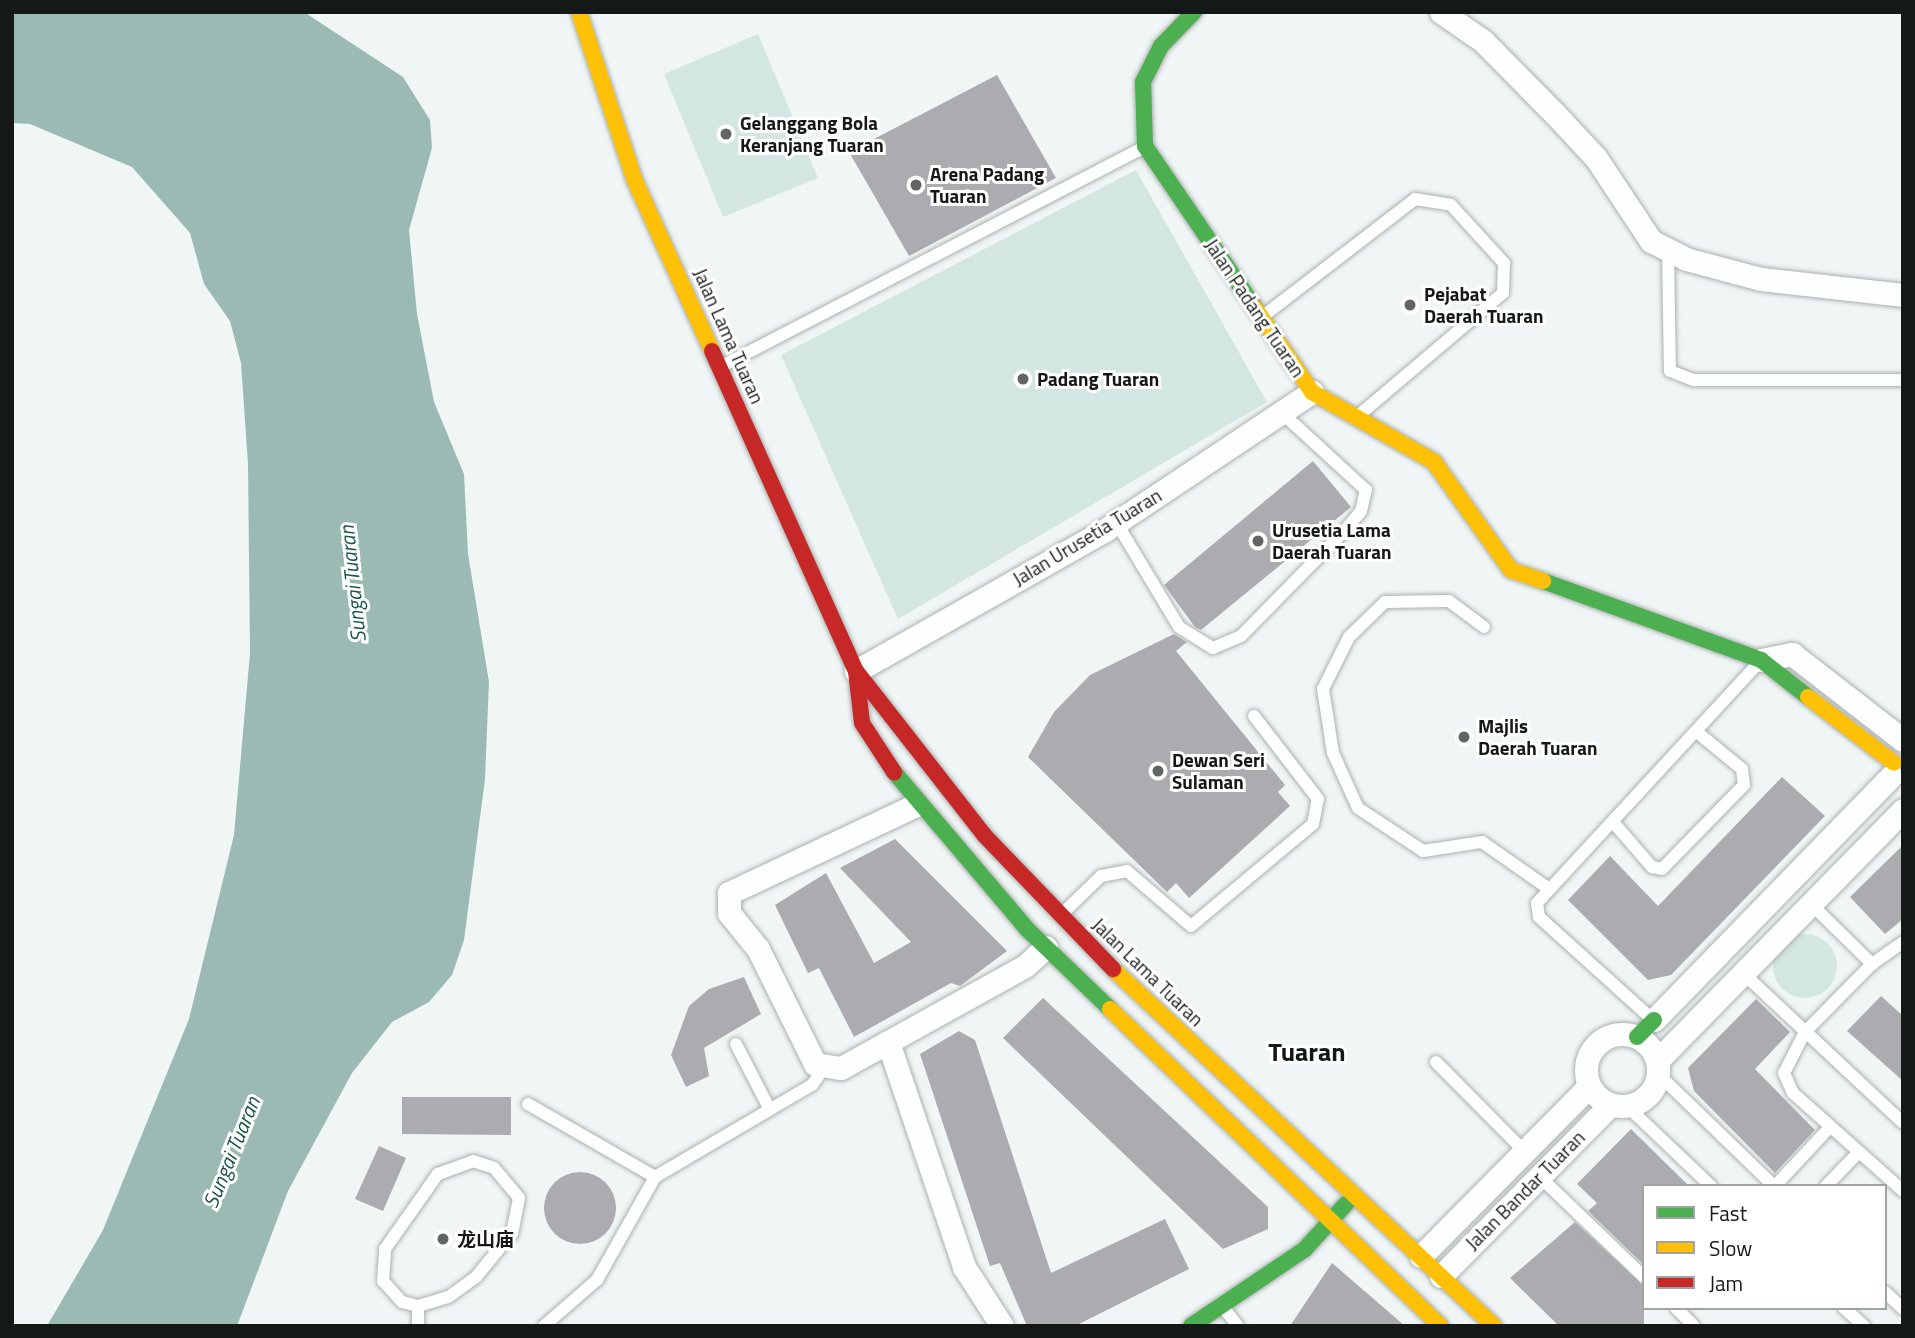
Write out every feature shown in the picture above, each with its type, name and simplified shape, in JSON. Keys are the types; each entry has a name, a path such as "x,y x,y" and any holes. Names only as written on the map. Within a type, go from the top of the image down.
{"street":[{"name":"Jalan Lama Tuaran","path":"579,12 635,181 856,671 862,723 916,805 1046,947 1411,1298"},
{"path":"1145,146 1143,82 1161,46 1194,12"},
{"path":"1441,12 1483,41 1596,158 1651,241 1761,279 1903,295"},
{"name":"Jalan Padang Tuaran","path":"1145,146 1312,391 1434,462 1511,570 1761,660 1896,765"},
{"name":"Jalan Urusetia Tuaran","path":"856,671 1116,522 1312,391"},
{"name":"Jalan Padang Tuaran","path":"1761,660 1792,654 1903,740"},
{"name":"Jalan Lama Tuaran","path":"856,671 894,712 985,836 1060,916 1494,1326"},
{"path":"1896,765 1903,799"},
{"path":"1637,1037 1896,765"},
{"path":"916,805 729,893 729,913 758,949 810,1057 823,1069 841,1068 1025,966 1046,947"},
{"path":"1658,1067 1637,1037 1614,1034 1593,1048 1585,1070 1589,1086 1619,1106 1648,1095 1658,1067 1903,810"},
{"path":"888,1042 964,1267 1002,1326"},
{"name":"Jalan Bandar Tuaran","path":"1420,1256 1589,1086"},
{"name":"Jalan Bandar Tuaran","path":"1441,1276 1538,1175 1619,1106"},
{"path":"1191,1326 1217,1315 1305,1249 1356,1195"},
{"path":"1305,1249 1345,1251 1411,1298 1440,1326"},
{"path":"1411,1298 1441,1276"}],"lane":[{"path":"720,367 1145,146"},
{"path":"1261,317 1415,200 1451,205 1504,263 1503,293 1357,417"},
{"path":"1668,249 1670,371 1694,380 1903,380"},
{"path":"1116,522 1179,627 1213,648 1241,636 1346,529 1361,511 1367,490 1281,412"},
{"path":"1483,628 1449,601 1385,602 1349,637 1322,689 1333,753 1359,808 1423,851 1482,842 1549,890"},
{"path":"1654,1020 1539,917 1537,903 1698,733 1761,660"},
{"path":"1060,916 1101,876 1127,871 1191,926 1313,824 1318,799 1254,716"},
{"path":"1613,822 1651,867 1662,869 1744,785 1742,769 1698,733"},
{"path":"1811,904 1872,964"},
{"path":"1903,942 1872,964 1805,1032 1784,1073 1793,1093 1903,1191"},
{"path":"1745,975 1903,1123"},
{"path":"736,1044 769,1108"},
{"path":"1436,1062 1524,1151"},
{"path":"1658,1067 1773,1184"},
{"path":"544,1326 597,1280 655,1177 812,1085 823,1069"},
{"path":"528,1104 655,1177"},
{"path":"1619,1106 1709,1184"},
{"path":"1777,1184 1830,1127"},
{"path":"1828,1184 1858,1153"},
{"path":"473,1161 494,1168 519,1198 512,1233 476,1277 448,1297 418,1306 389,1293 383,1281 385,1250 394,1232 438,1174 473,1161"},
{"path":"1538,1175 1642,1275"},
{"path":"1887,1294 1903,1309"},
{"path":"418,1306 418,1326"},
{"path":"1678,1310 1694,1326"},
{"path":"1846,1310 1864,1326"},
{"path":"1217,1315 1238,1326"}],"shaded area":[{"path":"758,34 818,178 723,217 664,74"},
{"name":"Padang Tuaran","path":"1136,170 1267,402 898,619 781,355"},
{"path":"1805,934 1817,936 1828,943 1835,954 1835,978 1828,989 1817,996 1805,998 1793,996 1782,989 1775,978 1773,966 1775,954 1782,943 1793,936"}],"water":[{"name":"Sungai Tuaran","path":"12,12 304,12 403,77 430,120 432,148 409,230 417,314 434,402 464,474 468,554 489,682 485,779 464,940 452,975 429,1002 392,1022 352,1073 288,1191 237,1326 47,1326 103,1230 189,1019 234,835 250,653 248,464 241,363 230,321 204,284 190,233 132,167 30,124 12,123"}],"building":[{"path":"997,75 1056,178 909,256 849,152"},
{"path":"1313,461 1351,507 1201,630 1195,627 1164,585"},
{"name":"Dewan Seri Sulaman","path":"1174,634 1187,642 1176,651 1285,785 1278,792 1290,806 1189,898 1176,883 1167,892 1028,757 1054,712 1090,675"},
{"path":"1782,777 1825,816 1671,975 1648,980 1568,900 1610,856 1658,906"},
{"path":"895,839 1007,951 960,986 951,983 854,1037 819,968 808,973 775,905 826,873 874,963 911,942 840,868"},
{"path":"1903,845 1903,919 1885,934 1850,897"},
{"path":"744,977 761,1014 704,1048 709,1076 686,1087 671,1055 689,1006 709,989"},
{"path":"1881,996 1903,1016 1903,1081 1847,1031"},
{"path":"1043,998 1268,1207 1268,1229 1223,1249 1003,1038"},
{"path":"1756,999 1790,1032 1755,1069 1815,1130 1775,1173 1694,1091 1688,1068"},
{"path":"959,1031 975,1040 1051,1273 1165,1219 1189,1269 1075,1326 1027,1326 1000,1263 990,1266 920,1054"},
{"path":"402,1097 511,1097 511,1135 402,1134"},
{"path":"1631,1129 1687,1184 1642,1184 1642,1263 1588,1211 1597,1203 1577,1184"},
{"path":"379,1146 406,1158 383,1211 355,1199"},
{"path":"580,1172 600,1178 610,1188 616,1208 610,1228 600,1238 580,1244 560,1238 550,1228 544,1208 550,1188 560,1178"},
{"path":"1575,1222 1642,1284 1644,1326 1559,1326 1510,1278"},
{"path":"1332,1263 1405,1326 1290,1326"}],"traffic: fast":[{"path":"1194,12 1161,46 1143,82 1145,146 1255,308"},
{"path":"1543,581 1761,660 1808,697"},
{"path":"894,772 1027,929 1110,1009"},
{"path":"1637,1037 1654,1020"},
{"path":"1191,1326 1305,1249 1346,1204"}],"traffic: slow":[{"path":"579,12 635,181 712,351"},
{"path":"1255,308 1312,392 1434,462 1511,570 1543,581"},
{"path":"1808,697 1894,763"},
{"path":"1113,969 1494,1326"},
{"path":"1110,1009 1440,1326"}],"traffic: jam":[{"path":"712,351 856,671 862,723 894,772"},
{"path":"856,671 985,836 1113,969"}],"place":[{"name":"Gelanggang Bola Keranjang Tuaran","path":"726,134"},
{"name":"Arena Padang Tuaran","path":"916,185"},
{"name":"Pejabat Daerah Tuaran","path":"1410,305"},
{"name":"Padang Tuaran","path":"1023,379"},
{"name":"Urusetia Lama Daerah Tuaran","path":"1258,541"},
{"name":"Majlis Daerah Tuaran","path":"1464,737"},
{"name":"Dewan Seri Sulaman","path":"1158,771"},
{"name":"龙山庙","path":"443,1239"}],"district":[{"name":"Tuaran","path":"1307,1052"}]}
